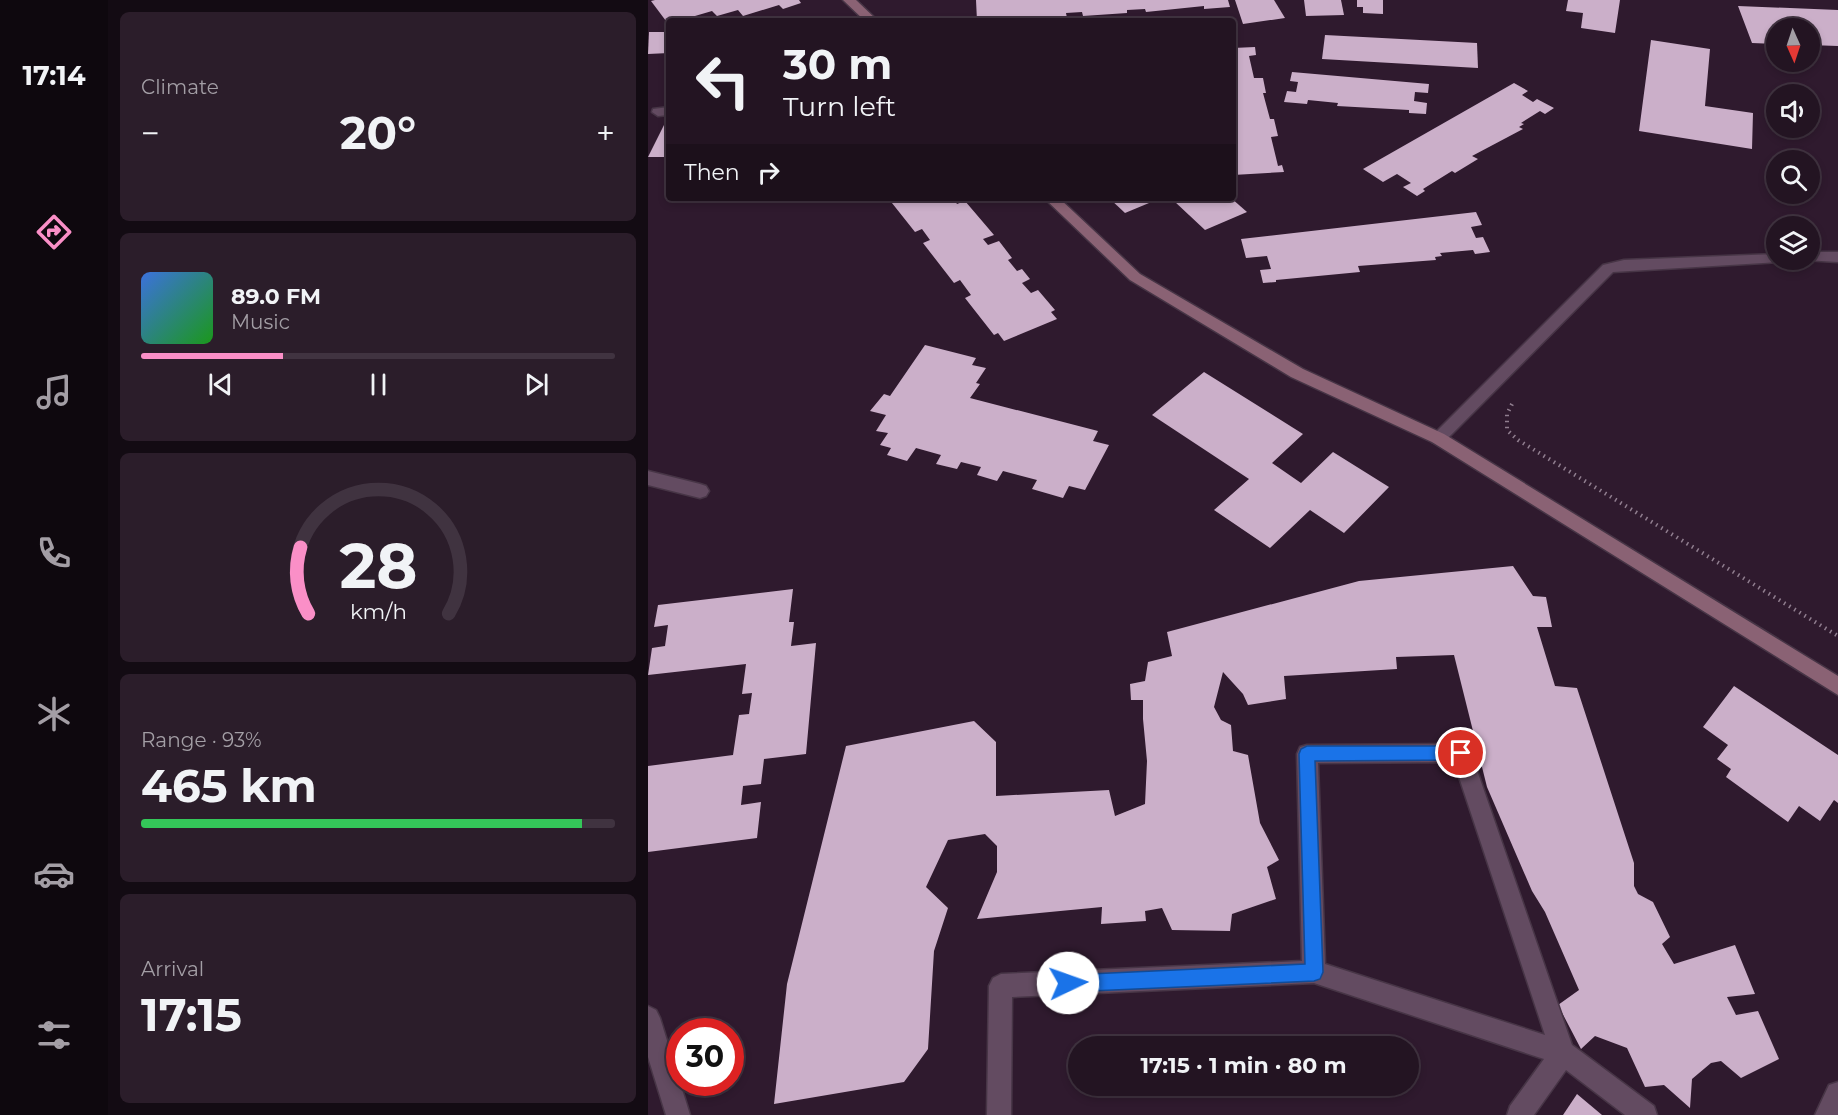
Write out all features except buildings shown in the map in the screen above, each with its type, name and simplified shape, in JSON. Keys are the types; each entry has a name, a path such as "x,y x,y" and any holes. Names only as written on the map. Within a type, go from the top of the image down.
{"street":[{"path":"849,0 869,18"},
{"path":"1054,201 1135,276 1297,373 1438,438 1838,686"},
{"path":"1820,257 1838,256"},
{"path":"1438,438 1608,268 1624,265 1766,259"},
{"path":"648,478 700,491"},
{"path":"1314,972 1307,754 1461,753 1563,1053"},
{"path":"999,1115 1001,986 1314,972 1563,1053 1646,1115"},
{"path":"648,1018 678,1115"},
{"path":"1519,1115 1563,1053"},
{"path":"1827,1115 1838,1094"}],"path":[{"path":"1514,399 1507,414 1508,430 1518,440 1838,636"}],"route":[{"path":"1068,983 1314,972 1307,754 1461,753"}]}
